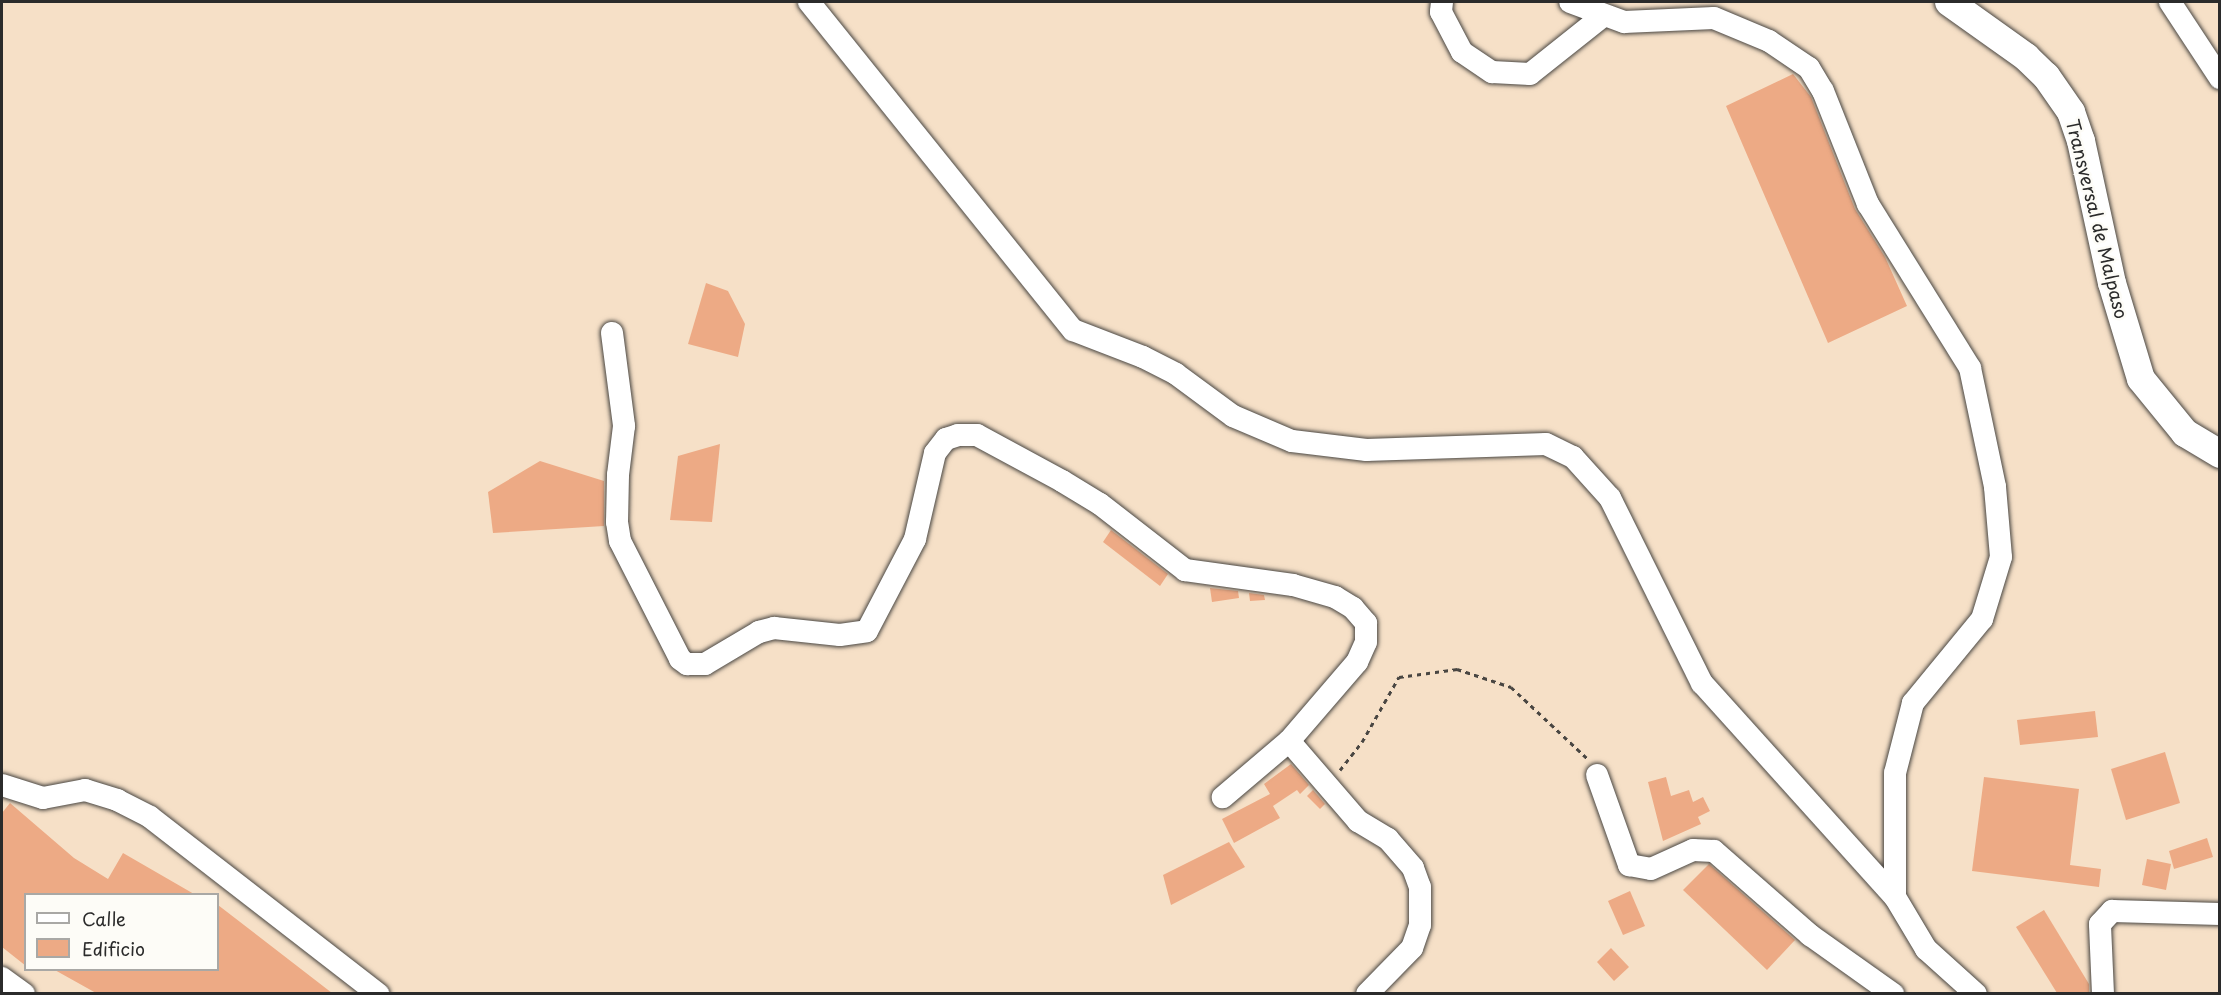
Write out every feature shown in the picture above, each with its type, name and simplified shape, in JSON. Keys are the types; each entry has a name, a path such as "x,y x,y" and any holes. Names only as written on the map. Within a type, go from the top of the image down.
{"main road":[{"name":"Transversal de Malpaso","path":"1950,2 2026,57 2046,76 2071,112 2081,141 2122,323 2141,379 2185,433 2220,454"}],"street":[{"path":"809,2 1073,330 1143,357 1176,374 1233,416 1292,441 1366,450 1546,444 1573,457 1610,498 1702,683 1895,897 1926,949 1976,993"},
{"path":"1442,2 1441,12 1462,52 1492,72 1530,74 1603,16"},
{"path":"1570,2 1624,22 1714,18 1769,41 1809,68 1823,91 1868,204 1970,368 1995,487 2001,557 1982,619 1913,703 1895,773 1895,897"},
{"path":"2170,2 2220,78"},
{"path":"612,333 624,426 618,475 616,522 620,541 680,659 687,664 705,664 759,632 774,628 840,635 867,631 915,539 926,486 940,444 952,436 977,435 1100,504 1185,570 1293,585 1335,597 1353,608 1366,623 1366,642 1357,662 1289,741 1223,797"},
{"path":"1289,741 1358,821 1388,839 1413,868 1420,887 1420,925 1412,948 1367,993"},
{"path":"1597,775 1629,865 1652,869 1694,850 1714,851 1810,935 1893,993"},
{"path":"2,785 43,798 86,790 117,800 150,817 378,993"},
{"path":"2103,993 2100,924 2112,911 2220,914"},
{"path":"2,978 24,993"}],"path":[{"path":"1329,789 1376,720 1399,677 1457,669 1511,687 1576,744 1597,775"}],"building":[{"path":"1793,74 1811,97 1855,209 1885,257 1907,306 1828,343 1726,106"},
{"path":"706,283 728,291 745,324 738,357 688,344"},
{"path":"720,444 712,522 670,520 678,456"},
{"path":"540,461 604,481 604,526 493,533 488,492"},
{"path":"1111,530 1168,574 1160,586 1103,542"},
{"path":"1210,588 1238,591 1239,598 1212,602"},
{"path":"1249,593 1264,595 1265,600 1250,601"},
{"path":"2095,711 2098,737 2020,745 2017,720"},
{"path":"2165,752 2180,803 2126,820 2111,769"},
{"path":"1291,764 1309,785 1300,794 1297,790 1273,806 1280,818 1234,843 1222,819 1270,794 1264,784"},
{"path":"1666,777 1671,796 1689,790 1693,802 1703,797 1710,811 1698,817 1701,824 1663,841 1648,782"},
{"path":"1984,777 2079,789 2070,865 2101,869 2099,887 1972,871"},
{"path":"1313,790 1325,804 1320,809 1307,796"},
{"path":"10,803 74,858 108,879 123,853 192,893 24,893 24,964 2,947 2,813"},
{"path":"2207,838 2213,857 2174,869 2169,851"},
{"path":"1229,842 1245,867 1171,905 1163,875"},
{"path":"2147,859 2171,864 2166,890 2142,885"},
{"path":"1709,864 1795,940 1767,970 1683,890"},
{"path":"1630,891 1645,926 1623,935 1608,901"},
{"path":"219,906 332,993 96,993 57,971 219,971"},
{"path":"2044,910 2089,984 2089,993 2057,993 2016,927"},
{"path":"1611,948 1629,967 1614,981 1597,962"}]}
